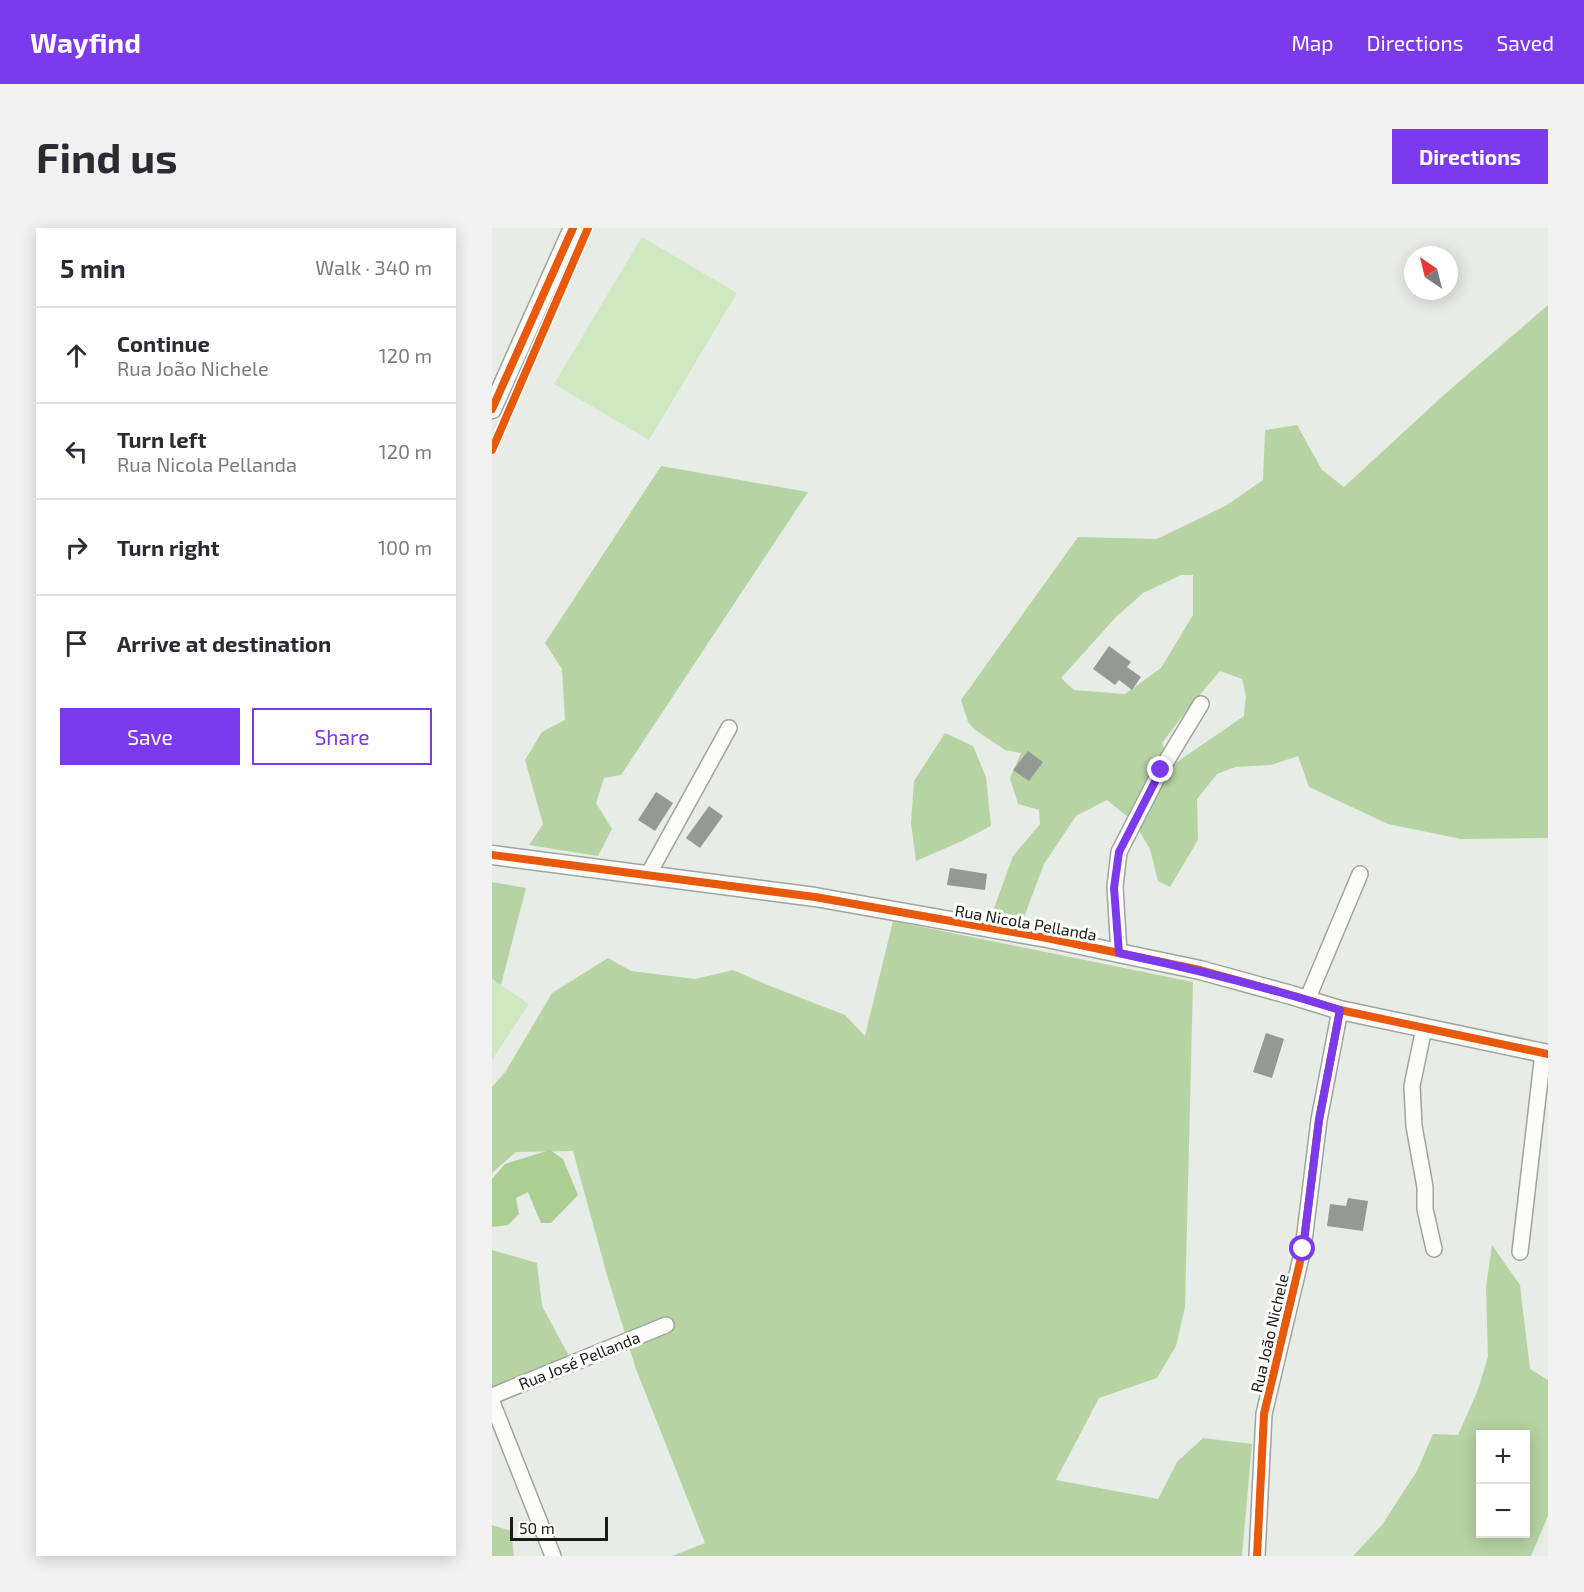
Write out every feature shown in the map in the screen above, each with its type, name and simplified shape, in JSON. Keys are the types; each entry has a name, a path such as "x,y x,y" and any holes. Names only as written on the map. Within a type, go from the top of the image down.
{"main road":[{"path":"492,408 573,228"},
{"name":"Rua Nicola Pellanda","path":"492,855 815,897 1047,938 1200,970 1340,1010 1546,1054"}],"street":[{"path":"1119,953 1114,888 1119,852 1161,770 1201,704"},
{"path":"648,875 729,729"},
{"path":"1307,1000 1360,874"},
{"name":"Rua João Nichele","path":"1257,1556 1264,1414 1303,1249 1319,1120 1340,1010"},
{"path":"1424,1028 1412,1086 1414,1126 1425,1187 1425,1209 1434,1249"},
{"path":"1520,1252 1546,1054"},
{"name":"Rua José Pellanda","path":"492,1396 666,1325"},
{"path":"492,1402 554,1556"}],"shaded area":[{"path":"642,237 737,293 649,440 554,384"},
{"path":"1548,305 1548,838 1461,839 1388,824 1309,787 1298,756 1271,765 1235,767 1217,774 1197,799 1198,840 1170,887 1158,881 1150,849 1134,822 1107,800 1076,816 1044,864 1024,917 993,911 1013,856 1040,824 1039,810 1018,804 1010,778 1021,753 1005,750 974,729 968,722 961,700 1078,537 1157,539 1227,505 1263,480 1265,430 1297,425 1322,470 1344,487 1445,394","holes":["1181,575 1193,575 1193,615 1161,668 1125,694 1074,690 1061,678 1116,617 1143,593","1220,671 1242,679 1246,696 1244,716 1177,762 1167,756 1162,743"]},
{"path":"661,466 808,492 621,775 604,778 596,803 612,829 598,856 529,845 543,824 525,760 542,732 565,720 562,669 545,643"},
{"path":"945,733 973,746 986,777 991,826 916,861 911,823 914,781"},
{"path":"492,882 526,888 501,985 492,979"},
{"path":"893,921 1193,982 1185,1307 1176,1346 1157,1378 1099,1398 1056,1480 1158,1499 1177,1462 1203,1438 1252,1444 1242,1556 672,1556 705,1543 636,1369 573,1151 516,1152 492,1173 492,1087 506,1071 552,993 608,958 631,971 695,979 733,970 845,1015 865,1036"},
{"path":"492,979 529,1004 492,1060"},
{"path":"550,1150 563,1159 578,1195 551,1223 541,1223 528,1192 516,1198 519,1214 508,1225 492,1227 492,1179 505,1164"},
{"path":"1492,1245 1520,1285 1530,1369 1548,1380 1548,1516 1531,1556 1353,1556 1382,1525 1417,1471 1433,1434 1458,1435 1477,1392 1488,1357 1486,1287"},
{"path":"492,1250 537,1263 542,1306 568,1354 556,1374 492,1400"},
{"path":"492,1525 511,1531 514,1556 492,1556"}],"building":[{"path":"1109,646 1131,662 1127,667 1141,677 1132,690 1119,680 1115,685 1093,669"},
{"path":"1028,751 1043,762 1029,781 1013,770"},
{"path":"656,792 673,803 655,831 638,820"},
{"path":"709,806 723,816 700,848 686,838"},
{"path":"950,868 987,874 985,890 947,885"},
{"path":"1266,1033 1284,1039 1272,1078 1253,1072"},
{"path":"1348,1198 1368,1201 1363,1231 1327,1226 1330,1204 1346,1206"}],"cycle path":[{"path":"492,409 573,228"},
{"path":"492,450 588,228"},
{"path":"492,855 815,897 1047,938 1200,970 1340,1010 1548,1054"},
{"path":"1257,1556 1264,1414 1303,1249 1319,1120 1340,1010"}],"route":[{"path":"1161,770 1119,852 1114,888 1119,953 1200,970 1340,1010 1319,1120 1303,1249"}]}
